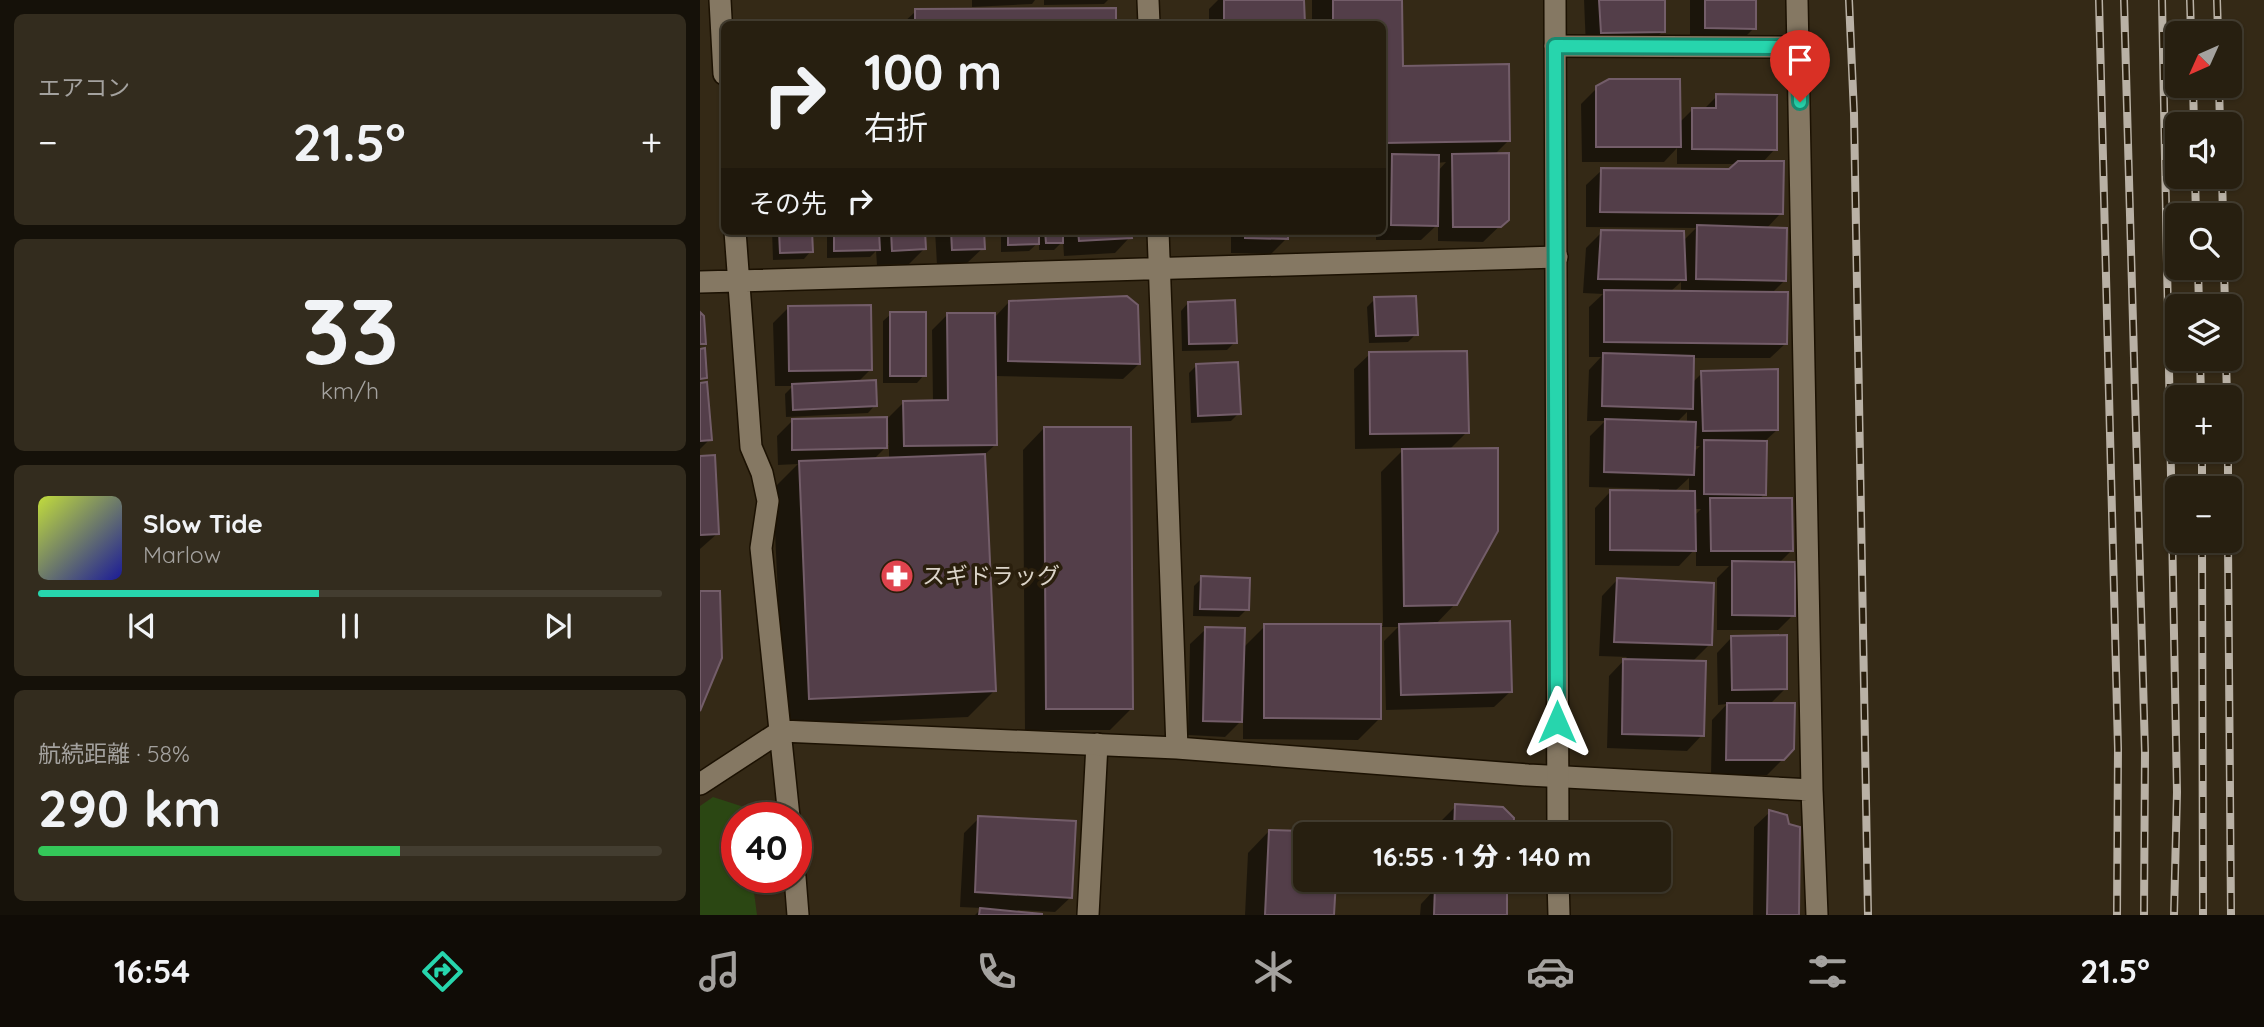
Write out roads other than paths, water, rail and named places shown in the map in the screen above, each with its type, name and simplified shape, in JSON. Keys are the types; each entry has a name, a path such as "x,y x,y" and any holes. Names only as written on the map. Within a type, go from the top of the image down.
{"street":[{"path":"720,0 721,21"},
{"path":"1148,0 1149,21"},
{"path":"1555,0 1558,822"},
{"path":"1797,0 1812,790 1817,915"},
{"path":"1555,46 1799,47"},
{"path":"735,235 751,447 762,473 768,501 761,548 788,802"},
{"path":"1158,235 1177,748"},
{"path":"700,282 1557,257"},
{"path":"700,784 781,731 1177,748 1558,776 1812,790"},
{"path":"1088,915 1097,744"},
{"path":"1558,892 1559,915"},
{"path":"796,893 798,915"}],"railway":[{"path":"1849,0 1854,114 1868,915"},
{"path":"2099,0 2118,749 2117,915"},
{"path":"2124,0 2145,752 2144,915"},
{"path":"2162,0 2177,792 2174,915"},
{"path":"2190,0 2191,21"},
{"path":"2217,0 2218,21"},
{"path":"2193,98 2194,112"},
{"path":"2219,98 2220,112"},
{"path":"2195,189 2196,203"},
{"path":"2222,189 2223,203"},
{"path":"2198,280 2199,294"},
{"path":"2224,280 2225,294"},
{"path":"2200,371 2201,385"},
{"path":"2226,371 2227,385"},
{"path":"2202,462 2202,476"},
{"path":"2228,462 2228,476"},
{"path":"2202,553 2203,915"},
{"path":"2228,553 2231,915"}],"place":[{"name":"スギドラッグ","path":"897,576"}]}
